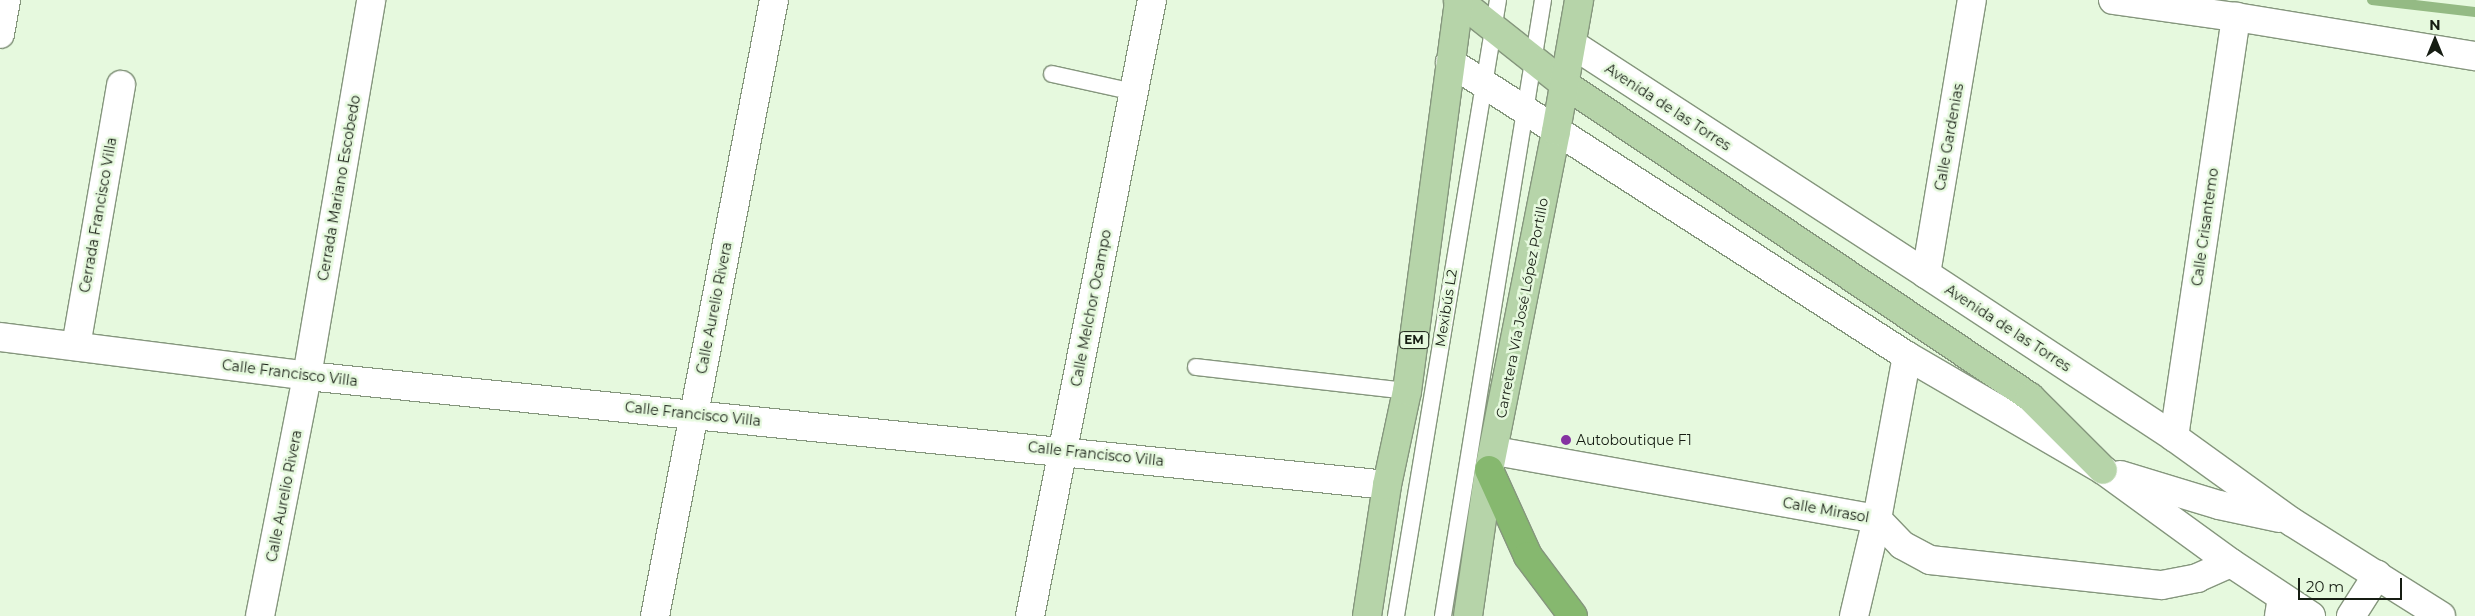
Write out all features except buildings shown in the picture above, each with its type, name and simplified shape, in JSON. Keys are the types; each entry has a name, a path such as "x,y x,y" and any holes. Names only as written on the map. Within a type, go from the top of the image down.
{"highway":[{"path":"1492,461 1528,556 1573,616"}],"main road":[{"path":"1458,0 1563,82 2030,397 2103,470"},
{"name":"EM","path":"1367,616 1387,485 1407,391 1458,0"},
{"name":"Carretera Vía José López Portillo","path":"1468,616 1492,461 1556,131 1563,82 1572,44 1579,0"}],"street":[{"path":"0,34 6,0"},
{"name":"Cerrada Mariano Escobedo","path":"307,376 371,0"},
{"name":"Calle Aurelio Rivera","path":"656,616 774,0"},
{"name":"Calle Melchor Ocampo","path":"1030,616 1152,0"},
{"name":"Calle Gardenias","path":"1926,274 1972,0"},
{"path":"2113,0 2236,17 2475,56"},
{"name":"Calle Crisantemo","path":"2174,438 2236,17"},
{"name":"Avenida de las Torres","path":"1572,44 2174,438 2292,522 2441,616"},
{"path":"1450,62 1907,356 2103,470 2231,562 2280,607 2311,616"},
{"name":"Cerrada Francisco Villa","path":"76,346 121,85"},
{"name":"Calle Francisco Villa","path":"0,337 307,376 1387,485"},
{"path":"1854,616 1877,519 1907,356"},
{"name":"Calle Aurelio Rivera","path":"260,616 307,376"},
{"name":"Calle Mirasol","path":"1492,461 1877,519 1902,545 1930,560 2162,585 2197,578 2231,562"},
{"path":"2103,470 2170,488 2219,505 2292,522"},
{"path":"2351,616 2377,575"}],"lane":[{"name":"Mexibús L2","path":"1396,616 1498,0"},
{"path":"1443,616 1543,0"},
{"path":"1052,74 1134,92"},
{"path":"1196,367 1407,391"}],"waterway":[{"path":"2372,0 2475,12"}],"place":[{"name":"Autoboutique F1","path":"1566,440"}]}
